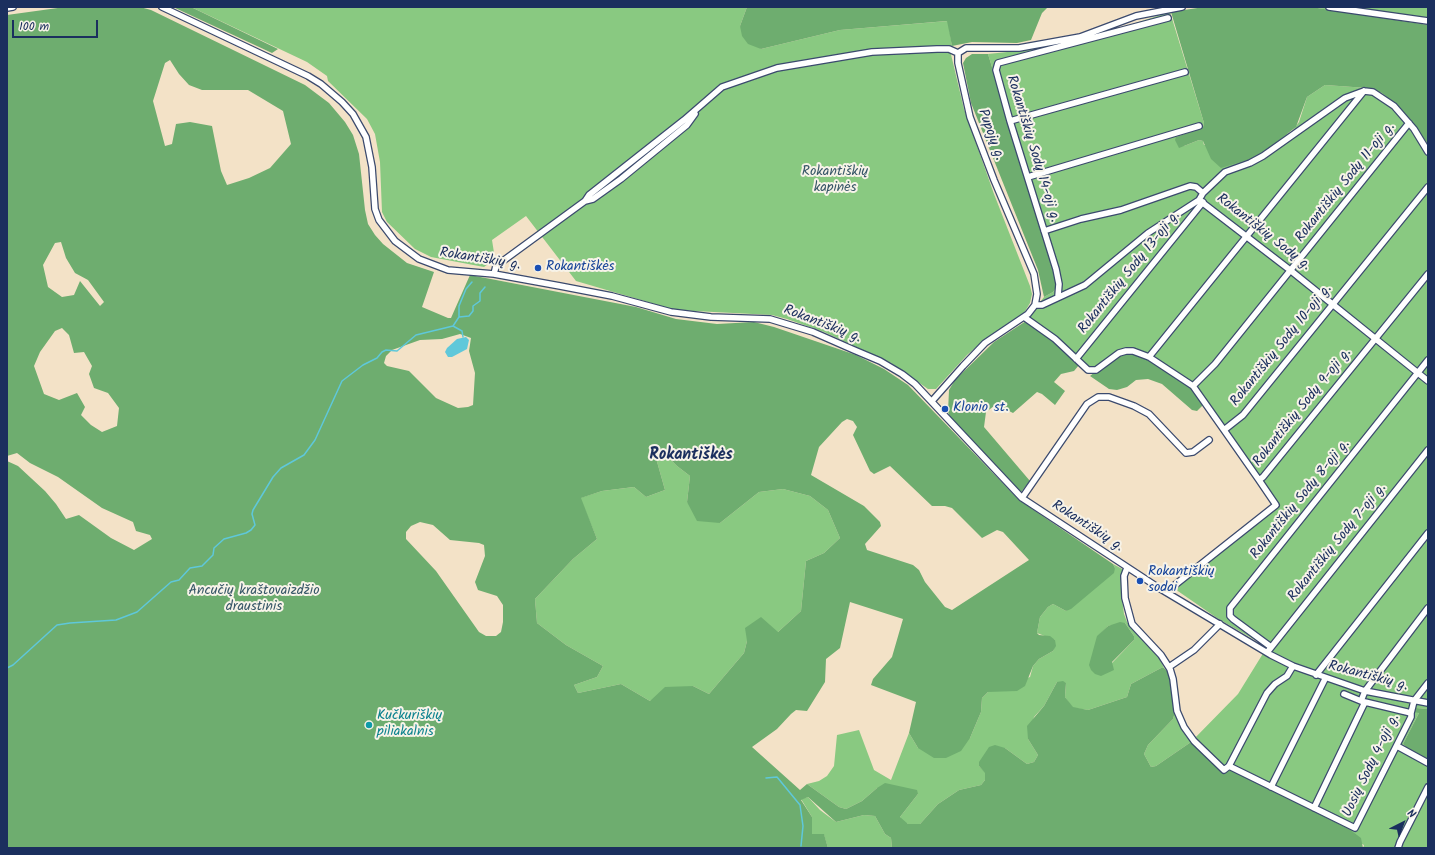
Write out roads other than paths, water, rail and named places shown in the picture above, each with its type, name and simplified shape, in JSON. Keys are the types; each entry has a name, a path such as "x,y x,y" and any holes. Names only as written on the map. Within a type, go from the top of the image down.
{"street":[{"path":"7,8 13,7"},
{"name":"Rokantiškių g.","path":"162,7 275,60 321,84 342,102 360,124 366,137 369,151 375,208 379,220 395,241 419,259 438,267 456,271 494,274 612,296 676,313 711,317 760,318 779,321 813,332 880,361 902,374 932,401 970,444 1022,498 1127,568 1267,653 1293,666 1325,679 1365,691 1428,703"},
{"path":"494,274 496,266 585,201 589,195 699,108 722,87 777,68 882,51 949,49 958,53 966,48 1018,48 1080,37 1136,16 1182,7"},
{"path":"1329,7 1428,21"},
{"name":"Rokantiškių Sodų 14-oji g.","path":"1058,296 1059,284 1010,121 996,70 998,63 1168,18"},
{"name":"Pupojų g.","path":"958,53 958,63 970,117 994,180 1034,274 1037,285 1034,305"},
{"path":"1010,121 1186,72"},
{"path":"1149,358 1364,91 1373,92 1394,106 1409,124 1428,152"},
{"name":"Rokantiškių Sodų 13-oji g.","path":"1076,359 1201,201 1203,193 1226,172 1250,163 1263,156 1345,98 1364,91"},
{"name":"Rokantiškių Sodų 11-oji g.","path":"1193,386 1215,364 1409,124"},
{"path":"1028,177 1200,126"},
{"path":"1044,231 1081,219 1121,210 1190,186 1196,187 1203,193"},
{"name":"Rokantiškių Sodų 10-oji g.","path":"1024,317 1055,339 1085,368 1092,371 1100,368 1112,358 1126,351 1133,351 1149,358 1193,386 1224,430 1243,415 1428,187"},
{"name":"Rokantiškių Sodų g.","path":"1034,305 1042,305 1058,296 1078,289 1093,280 1148,233 1201,201 1290,270 1428,381"},
{"name":"Rokantiškių Sodų 9-oji g.","path":"1166,592 1276,505 1259,480 1428,274"},
{"path":"932,401 985,343 1024,317 1034,305"},
{"name":"Rokantiškių Sodų 8-oji g.","path":"1271,647 1233,620 1230,616 1230,608 1428,360"},
{"path":"1022,498 1087,404 1098,397 1115,400 1149,414 1186,453 1194,452 1209,440"},
{"path":"1224,430 1259,480"},
{"name":"Rokantiškių Sodų 7-oji g.","path":"1267,653 1428,450"},
{"path":"1316,675 1428,533"},
{"path":"1127,568 1124,576 1124,598 1132,626 1161,655 1169,666 1173,679 1178,711 1184,727 1194,741 1224,770 1229,766 1267,693 1275,684 1287,676 1293,666"},
{"path":"1229,766 1314,808 1363,702 1365,691 1428,608"},
{"path":"1169,666 1194,650 1220,624"},
{"path":"1271,787 1325,679"},
{"path":"1411,713 1414,701 1428,683"},
{"name":"Uosių Sodų 4-oji g.","path":"1314,808 1355,828 1411,718 1411,713 1363,702 1344,694"},
{"path":"1397,746 1428,763"},
{"path":"1398,848 1428,787"}],"water":[{"path":"466,337 469,340 467,349 452,357 448,357 445,352 447,348 457,339"}],"waterway":[{"path":"7,668 13,665 57,625 116,620 137,612 171,582 179,580 190,568 202,566 213,555 214,548 224,539 246,533 251,530 255,525 252,514 253,510 273,477 281,468 304,455 315,440 342,381 363,365 377,358 382,352 386,350 397,351 416,335 453,326 459,317 459,306 466,289 472,282"},
{"path":"459,317 469,316 473,311 473,306 480,301 480,293 485,287"},
{"path":"453,326 462,331 463,337"},
{"path":"766,778 777,777 800,805 803,826 801,846"}],"place":[{"name":"Rokantiškės","path":"538,268"},
{"name":"Klonio st.","path":"945,409"},
{"name":"Rokantiškių sodai","path":"1140,581"},
{"name":"Kučkuriškių piliakalnis","path":"369,725"}],"district":[{"name":"Rokantiškės","path":"691,456"}],"park label":[{"name":"Rokantiškių kapinės","path":"835,182"},
{"name":"Ancučių kraštovaizdžio draustinis","path":"254,600"}]}
